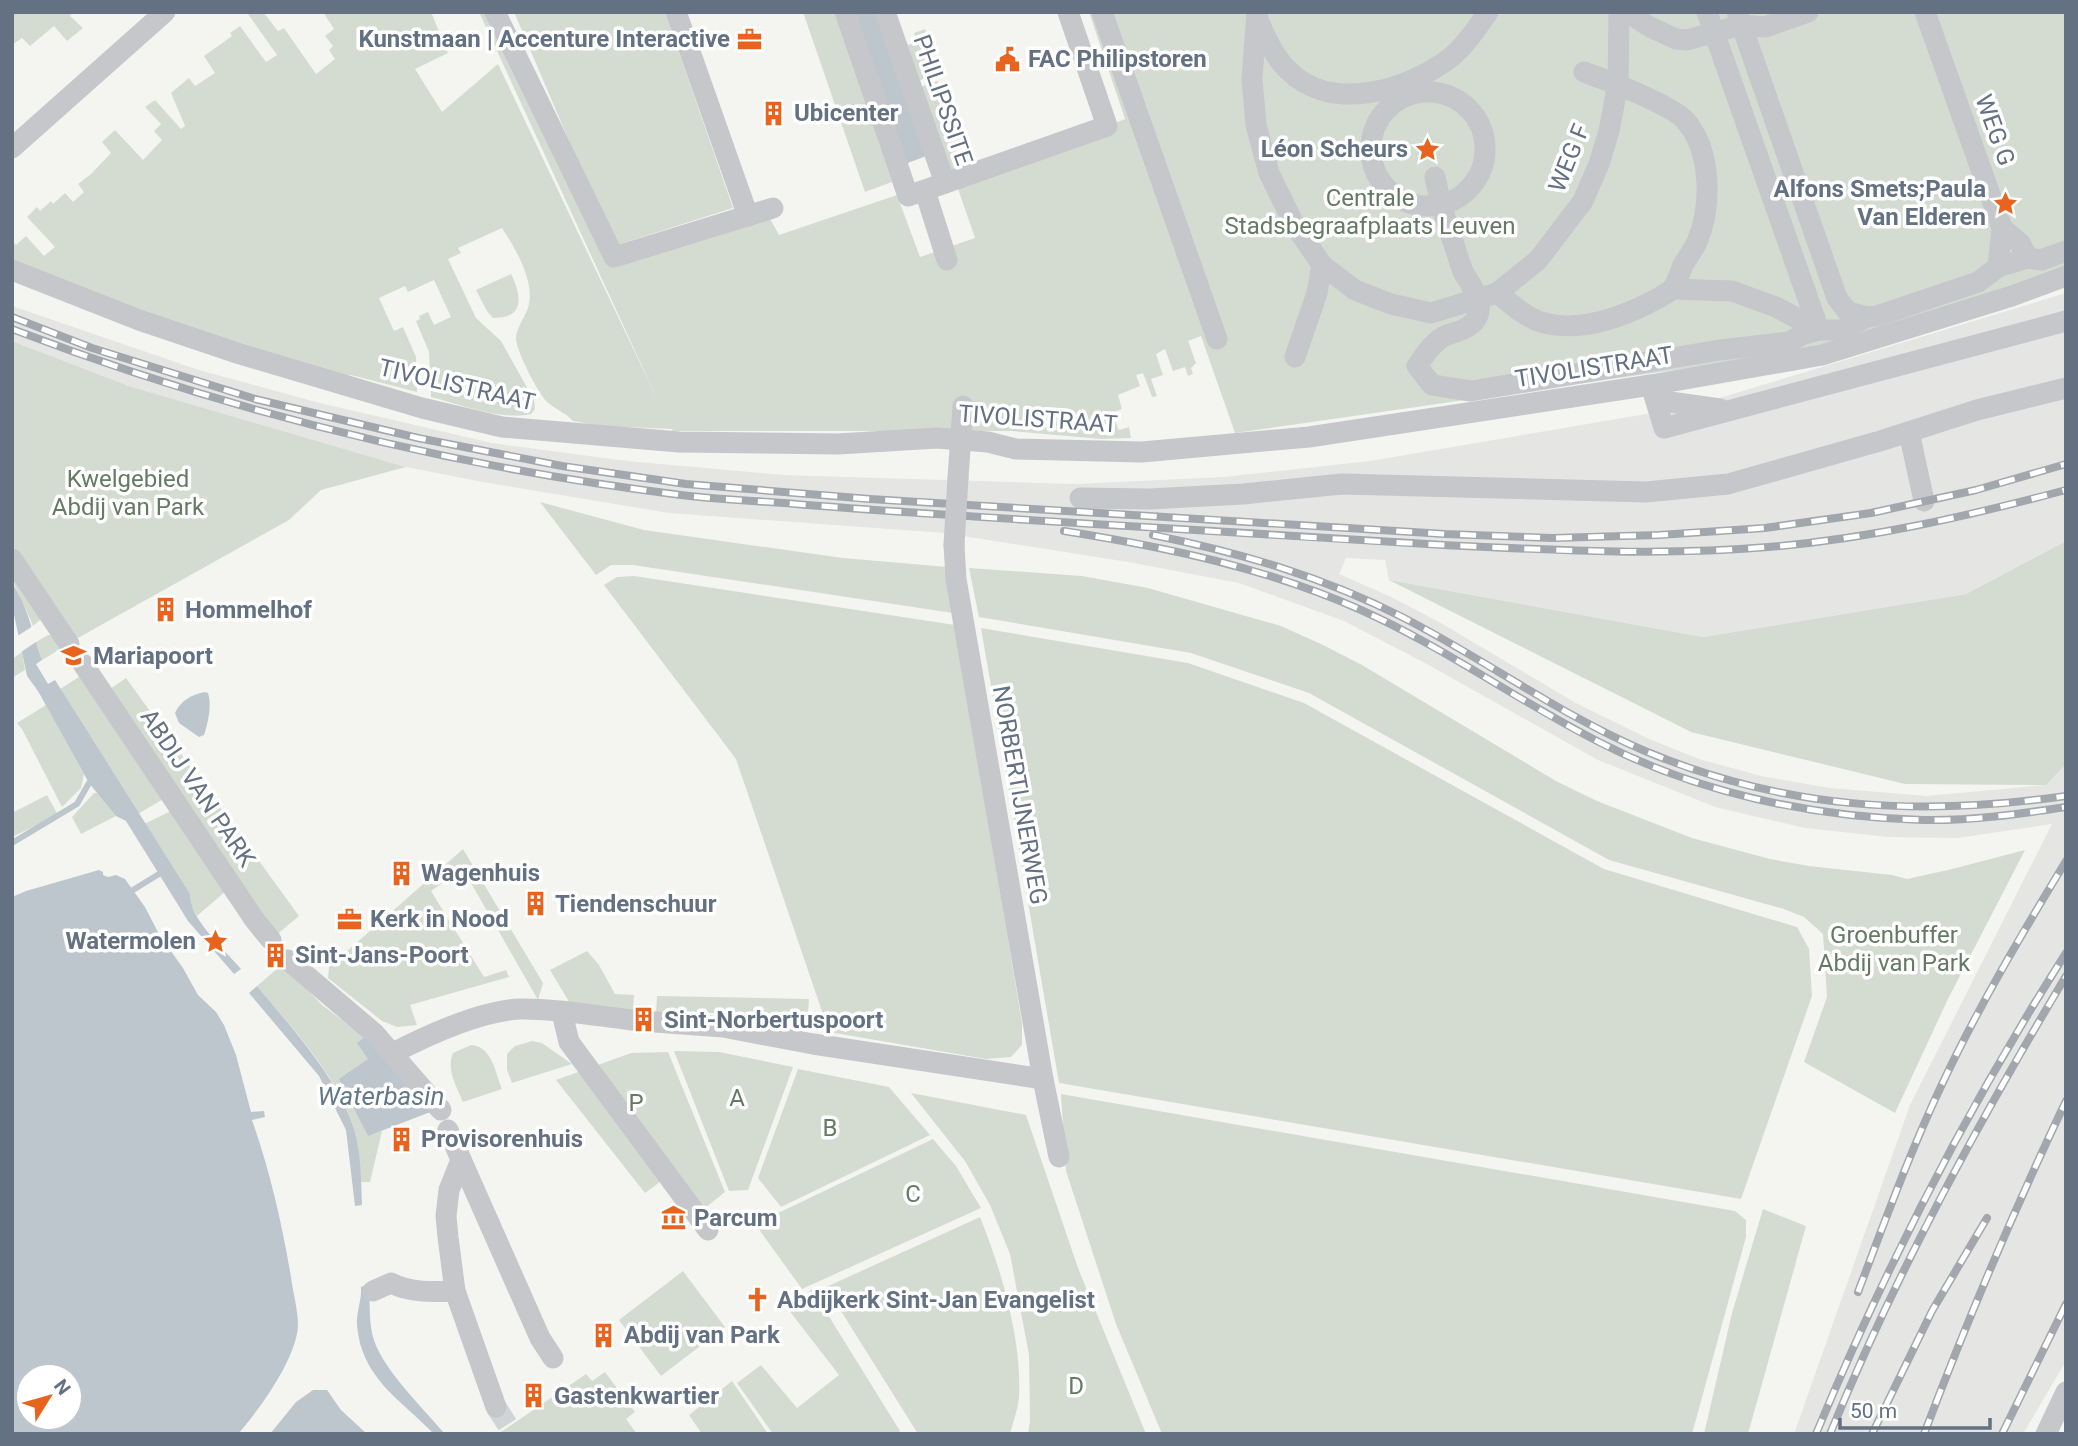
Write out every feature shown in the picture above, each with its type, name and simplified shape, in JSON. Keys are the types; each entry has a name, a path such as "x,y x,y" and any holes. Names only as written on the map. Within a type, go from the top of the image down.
{"street":[{"path":"12,148 165,12"},
{"path":"495,12 614,257 773,208"},
{"path":"676,12 748,216"},
{"name":"PHILIPSSITE","path":"845,12 908,196 935,187 885,12"},
{"path":"947,260 935,187 1107,126 1068,12"},
{"path":"1102,12 1217,339"},
{"path":"1257,14 1266,40 1287,70 1308,86 1343,94 1363,94 1386,90 1430,71 1453,56 1488,12"},
{"name":"WEG F","path":"1257,14 1252,79 1256,125 1269,173 1294,225 1322,265 1355,290 1391,304 1431,313 1487,296 1538,260 1584,201 1609,131 1618,84 1619,12"},
{"path":"1627,12 1650,27 1676,39 1687,40 1714,33 1739,18"},
{"path":"1707,12 1819,330"},
{"path":"1739,18 1765,27 1808,12"},
{"name":"WEG G","path":"1925,12 2002,228 1998,267"},
{"path":"1739,18 1837,298 1848,312 1867,317 1877,316 1978,282 1998,267 2028,258 2041,260 2066,251"},
{"path":"1584,72 1618,84 1666,107 1684,119 1695,135 1704,164 1707,204 1696,244 1672,289"},
{"path":"1430,91 1459,100 1470,110 1484,134 1486,151 1477,180 1462,196 1441,205 1426,207 1398,198 1389,192 1377,176 1373,164 1370,147 1379,118 1389,107 1414,93 1430,91"},
{"path":"1435,177 1441,205 1463,272 1487,296 1540,322 1574,326 1598,323 1629,313 1672,289 1732,291 1776,307 1819,330"},
{"path":"2002,228 2020,243 2028,258"},
{"path":"1295,357 1317,293 1322,265"},
{"name":"TIVOLISTRAAT","path":"12,271 139,320 240,354 422,408 502,427 678,442 838,444 937,438 988,442 1016,449 1142,452 1309,437 1654,392 1822,355 2012,296 2066,276"},
{"path":"1487,296 1480,308 1479,317 1473,324 1440,339 1417,366 1432,385 1471,391 1788,342 1819,330 1841,330 1867,317"},
{"path":"1654,392 1664,428 2066,321"},
{"path":"1080,498 1189,497 1342,484 1646,492 1728,484 1977,410 2066,388"},
{"name":"NORBERTIJNERWEG","path":"963,406 954,545 956,579 1059,1157"},
{"path":"1909,432 1924,501"},
{"path":"12,559 69,644"},
{"name":"ABDIJ VAN PARK","path":"83,664 254,919 271,940"},
{"path":"288,960 374,1033 444,1120 540,1339 553,1358"},
{"path":"393,1054 422,1038 483,1016 518,1009 632,1020"},
{"path":"562,1013 569,1042 708,1230"},
{"path":"655,1021 723,1027 813,1044 1043,1079"},
{"path":"461,1160 449,1190 446,1216 455,1291 496,1407"},
{"path":"373,1291 391,1283 401,1289 455,1291"},
{"path":"2046,1434 2066,1392"}],"shaded area":[{"path":"2066,293 2066,541 1966,594 1703,637 1389,580 1385,560 1346,558 1339,574 1441,623 1574,702 1649,739 1699,759 1761,776 1830,788 1927,796 2045,785 2066,764 2066,1361 2023,1434 1794,1434 1910,1105 2052,824 1958,838 1888,837 1805,828 1715,807 1598,760 1344,621 1239,583 1128,562 944,533 669,513 406,467 129,386 12,341 12,306 199,370 316,402 492,443 627,461 783,475 1075,484 1223,477 1370,461 1693,406"}],"green space":[{"path":"12,12 73,12 70,16 83,28 67,41 54,26 30,46 22,38 12,45"},
{"name":"Centrale Stadsbegraafplaats Leuven","path":"263,12 278,31 284,28 316,74 335,59 329,50 333,46 325,36 334,29 323,12 431,12 448,53 415,69 442,112 498,64 659,403 479,12 495,12 614,257 768,215 779,235 897,195 920,257 975,238 957,186 1125,119 1089,12 2066,12 2066,271 1821,349 1235,433 1201,336 1188,341 1196,363 1191,368 1193,374 1188,376 1185,367 1173,371 1165,349 1156,354 1163,375 1151,379 1157,396 1152,397 1143,373 1136,375 1140,386 1118,395 1122,409 1112,413 1119,430 1129,427 1131,438 1102,439 1011,431 673,431 601,426 573,421 547,402 528,372 517,344 517,331 528,308 529,287 523,266 502,228 458,248 461,253 448,259 476,318 501,341 534,400 535,409 531,414 494,414 431,397 429,352 416,321 420,319 419,316 428,312 434,325 451,317 434,280 408,292 405,286 379,298 394,331 403,327 416,357 417,392 351,375 341,377 223,343 12,264 12,241 16,245 26,236 44,256 55,247 27,217 37,207 40,211 65,193 73,202 84,192 78,184 111,153 102,142 115,130 143,160 162,140 154,131 161,124 145,107 155,100 181,129 185,126 171,93 189,78 195,86 215,73 204,56 232,36 230,33 240,26 266,62 277,55 248,14"},
{"path":"514,12 665,12 733,208 614,246"},
{"path":"803,12 834,12 892,182 865,192"},
{"path":"925,29 940,73 918,81 905,46 917,42 914,33"},
{"path":"938,81 946,103 951,102 966,144 955,148 962,168 950,172 920,87"},
{"path":"511,274 519,298 516,310 503,317 493,318 476,290"},
{"name":"Kwelgebied Abdij van Park","path":"12,341 129,386 406,467 321,490 289,520 76,639 12,545"},
{"path":"540,502 644,530 843,558 948,567 953,613 633,565 611,565 596,575"},
{"path":"2066,541 2066,764 2046,785 1905,784 1691,732 1389,580 1703,637 1966,594"},
{"name":"Groenbuffer Abdij van Park","path":"969,568 1082,576 1148,588 1281,626 1362,665 1556,781 1597,801 1692,838 1770,859 1907,879 2025,850 1948,999 1895,1113 1804,1062 1827,997 1823,934 1804,917 1609,860 1309,693 1191,653 979,617"},
{"path":"12,573 40,615 40,620 33,626 15,585"},
{"path":"634,576 955,625 1022,1023 1022,1045 1011,1057 986,1059 829,1032 736,759 604,585 617,577"},
{"path":"981,628 1188,663 1304,703 1604,869 1797,927 1809,949 1812,996 1741,1199 1059,1083"},
{"path":"48,635 54,635 62,648 42,660 36,642"},
{"path":"22,652 25,670 12,678 12,659"},
{"path":"82,675 165,798 138,814 60,689"},
{"path":"126,678 299,916 275,936 110,689"},
{"path":"46,705 84,774 81,788 62,807 17,723"},
{"path":"94,793 98,793 116,816 81,834 72,817"},
{"path":"47,795 58,815 12,837 12,813"},
{"path":"173,810 227,890 197,916 189,901 190,894 144,824"},
{"path":"463,849 543,983 538,1000 463,869 431,891 484,977 506,970 509,977 410,1005 417,1025 397,1027 382,1021 328,978 329,967"},
{"path":"587,951 599,965 615,994 634,995 633,1012 571,1005 550,970"},
{"path":"283,964 322,1005 365,1037 368,1059 367,1135 382,1131 370,1182 361,1182 356,1135 337,1090 299,1035 257,986"},
{"path":"657,996 809,999 807,1028 718,1013 656,1013"},
{"path":"532,1041 542,1043 572,1064 512,1083 507,1070 507,1054 515,1046"},
{"path":"471,1045 478,1046 488,1055 502,1089 463,1102 453,1078 451,1059 453,1053"},
{"name":"A","path":"674,1051 719,1052 793,1067 748,1190 729,1191"},
{"name":"P","path":"668,1052 725,1192 700,1212 672,1173 645,1193 556,1080 631,1053"},
{"name":"B","path":"798,1069 889,1087 930,1135 781,1207 758,1178"},
{"name":"D","path":"911,1093 1026,1115 1078,1268 1146,1434 1028,1434 1029,1355 1010,1254 990,1205 965,1161"},
{"path":"1061,1094 1735,1211 1746,1220 1746,1237 1692,1434 1162,1434 1116,1324 1066,1171"},
{"name":"C","path":"933,1139 956,1166 981,1208 802,1289 755,1224"},
{"path":"1763,1209 1806,1226 1748,1434 1704,1434 1732,1313"},
{"path":"980,1217 1014,1328 1019,1375 1017,1411 1010,1434 918,1434 826,1287"},
{"path":"683,1271 725,1327 661,1376 619,1320"},
{"path":"812,1289 900,1431 896,1434 773,1434 737,1383 761,1365 797,1408 839,1375 788,1309"},
{"path":"605,1372 635,1412 626,1419 637,1434 498,1434 586,1374 592,1381"},
{"path":"732,1381 768,1434 702,1434 689,1415"}],"water":[{"path":"852,12 879,12 929,155 905,164"},
{"path":"12,583 26,611 42,660 36,664 48,684 55,680 190,894 191,904 201,924 241,969 234,974 188,921 126,821 116,816 89,783 27,676 12,605"},
{"path":"208,693 210,703 209,714 204,735 199,737 179,723 175,713 187,699"},
{"path":"99,870 108,877 116,875 125,879 198,995 216,1012 224,1025 236,1055 251,1112 264,1111 265,1117 252,1120 279,1217 298,1326 296,1339 284,1368 266,1398 238,1434 12,1434 12,897"},
{"path":"257,986 312,1054 347,1110 358,1147 362,1205 355,1206 346,1130 319,1076 249,993"},
{"name":"Waterbasin","path":"365,1037 433,1111 368,1136 339,1079 368,1059 357,1043"},
{"path":"369,1284 372,1333 383,1359 402,1386 445,1434 434,1434 396,1399 374,1374 366,1360 360,1344 357,1320 361,1287"},
{"path":"313,1390 327,1390 341,1410 367,1434 270,1434 296,1402"}],"pier":[{"path":"36,624 39,640 18,654 16,637"}],"waterway":[{"path":"12,843 77,804 89,783"},
{"path":"133,890 159,874"}],"tunnel":[{"path":"496,1407 509,1427"}],"railway":[{"path":"12,317 92,348 255,399 418,438 562,466 686,484 870,499 1445,534 1553,538 1659,535 1765,528 1871,513 1976,490 2066,464"},
{"path":"12,329 175,386 342,432 511,469 712,498 1374,541 1646,552 1728,550 1843,538 1955,517 2066,490"},
{"path":"1064,531 1215,561 1325,595 1422,640 1599,742 1637,760 1716,788 1798,807 1881,818 1959,819 2066,807"},
{"path":"1153,535 1250,558 1313,578 1374,603 1434,634 1614,737 1697,770 1749,785 1800,796 1904,806 1957,806 2066,796"},
{"path":"1858,1292 1909,1159 1944,1080 1987,996 2066,861"},
{"path":"1816,1434 1871,1310 1930,1188 2030,1010 2066,953"},
{"path":"1830,1434 1882,1316 1939,1200 2066,976"},
{"path":"1924,1434 1992,1266 2066,1101"},
{"path":"1872,1434 1932,1311 1987,1218"},
{"path":"2002,1434 2066,1304"}],"place":[{"name":"Kunstmaan | Accenture Interactive","path":"750,39"},
{"name":"FAC Philipstoren","path":"1008,59"},
{"name":"Ubicenter","path":"774,113"},
{"name":"Léon Scheurs","path":"1428,149"},
{"name":"Alfons Smets;Paula Van Elderen","path":"2006,203"},
{"name":"Hommelhof","path":"165,610"},
{"name":"Mariapoort","path":"73,656"},
{"name":"Wagenhuis","path":"401,873"},
{"name":"Tiendenschuur","path":"535,904"},
{"name":"Kerk in Nood","path":"350,919"},
{"name":"Watermolen","path":"216,941"},
{"name":"Sint-Jans-Poort","path":"275,955"},
{"name":"Sint-Norbertuspoort","path":"644,1020"},
{"name":"Provisorenhuis","path":"401,1139"},
{"name":"Parcum","path":"674,1218"},
{"name":"Abdijkerk Sint-Jan Evangelist","path":"757,1300"},
{"name":"Abdij van Park","path":"604,1335"},
{"name":"Gastenkwartier","path":"534,1396"}]}
